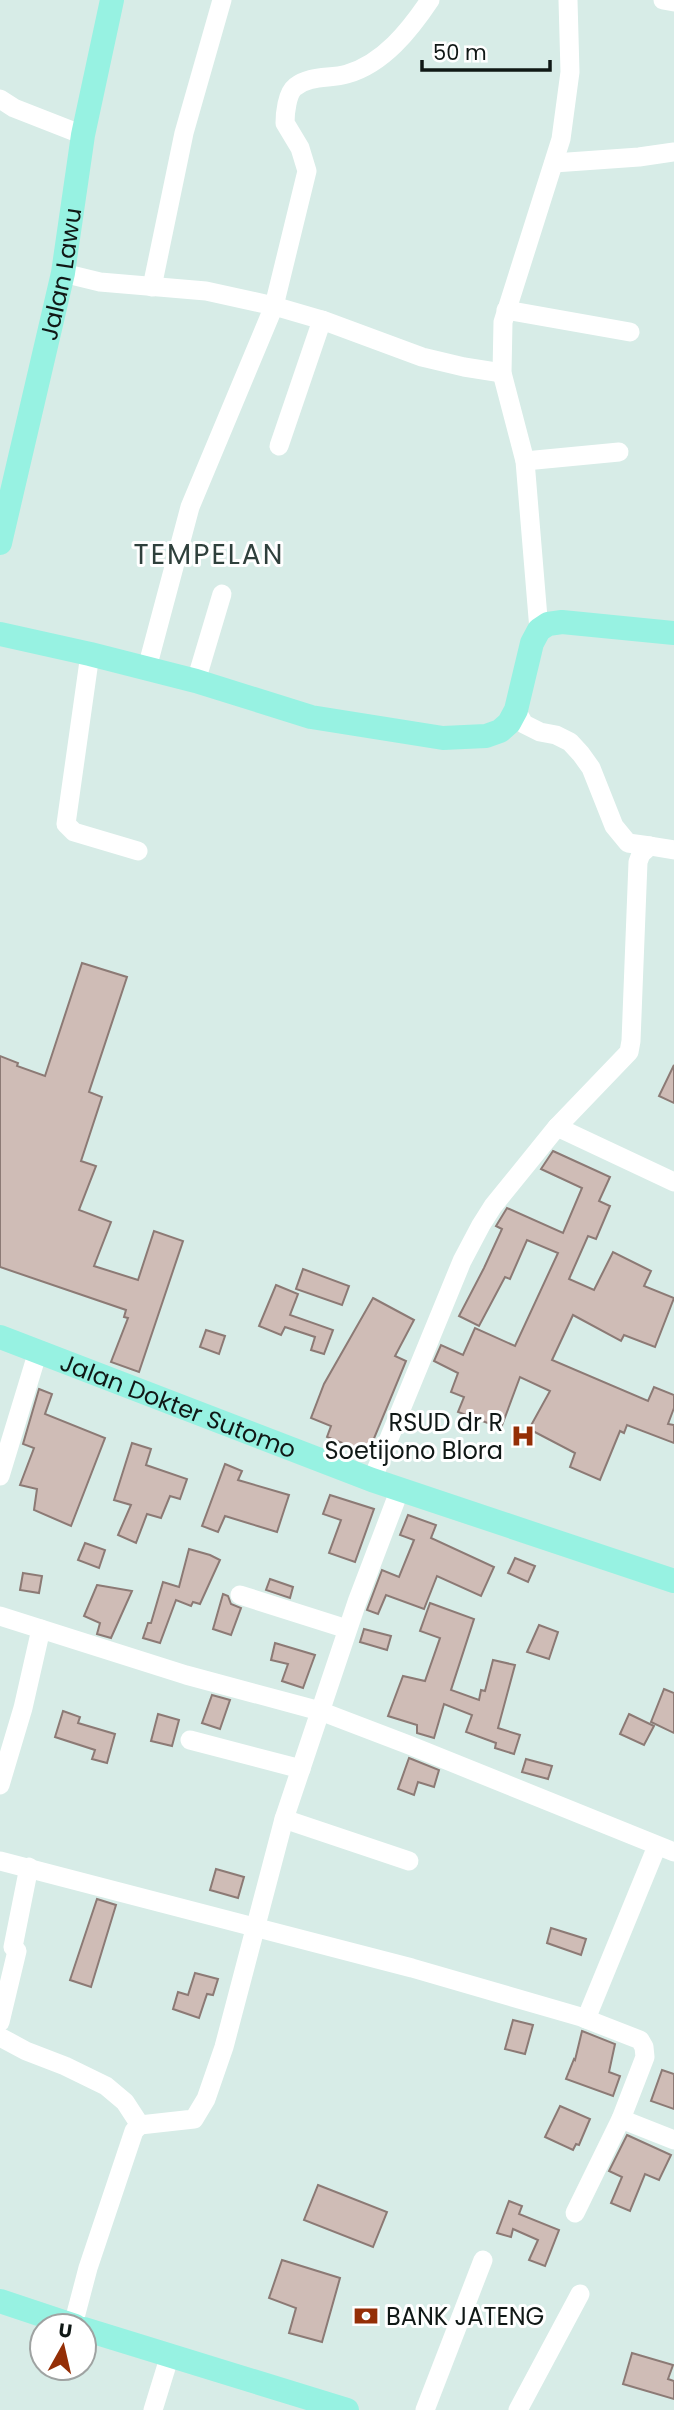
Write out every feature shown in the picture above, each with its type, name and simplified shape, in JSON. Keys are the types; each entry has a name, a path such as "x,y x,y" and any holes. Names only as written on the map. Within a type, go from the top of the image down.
{"main road":[{"name":"Jalan Lawu","path":"0,543 63,273 83,135 112,0"},
{"path":"8,636 196,681 311,717 443,738 486,736 500,731 509,723 516,710 531,643 539,630 548,624 562,622 674,633"},
{"name":"Jalan Dokter Sutomo","path":"0,1337 372,1480 674,1581"},
{"path":"0,2301 33,2312"},
{"path":"98,2333 170,2355 313,2405 347,2410"}],"street":[{"path":"152,287 184,133 222,0"},
{"path":"147,668 190,507 274,306 307,171 300,148 285,123 292,91 296,86 317,78 347,74 374,61 397,43 430,0"},
{"path":"663,0 674,2"},
{"path":"539,630 525,461 502,373 503,322 554,163 567,103 574,2"},
{"path":"0,99 14,108 83,135"},
{"path":"554,163 674,152"},
{"path":"63,273 109,283 206,291 274,306 422,357 464,368 502,373"},
{"path":"506,310 630,331"},
{"path":"279,446 321,320"},
{"path":"525,461 619,452"},
{"path":"196,681 222,594"},
{"path":"90,654 65,824 74,832 138,851"},
{"path":"516,710 524,724 570,742 591,768 614,826 628,843 674,850"},
{"path":"372,1480 462,1261 493,1206 557,1127 629,1052 638,862 641,853 650,846"},
{"path":"557,1127 674,1182"},
{"path":"0,1476 38,1351"},
{"path":"77,2312 88,2268 134,2132 140,2125 194,2119 200,2110 224,2047 284,1819 347,1629 400,1489"},
{"path":"240,1595 347,1629"},
{"path":"0,1616 186,1675 320,1711 665,1849 586,2019"},
{"path":"0,1785 23,1708 41,1629"},
{"path":"190,1740 301,1769"},
{"path":"284,1819 409,1861"},
{"path":"0,1861 412,1968 586,2019 640,2040 645,2057 621,2119 575,2213"},
{"path":"0,2022 17,1951 13,1942 29,1867"},
{"path":"0,2037 106,2086 125,2102 140,2125"},
{"path":"621,2119 674,2140"},
{"path":"425,2410 483,2260"},
{"path":"518,2410 580,2294"},
{"path":"153,2410 170,2355"}],"building":[{"path":"82,963 127,977 89,1092 102,1097 81,1161 96,1166 79,1210 111,1222 94,1266 138,1280 154,1231 183,1241 139,1372 111,1362 128,1318 124,1317 126,1310 0,1267 0,1056 18,1063 17,1066 45,1076"},
{"path":"674,1065 674,1103 659,1096"},
{"path":"553,1151 610,1177 599,1201 610,1206 596,1239 588,1236 569,1279 594,1290 613,1252 651,1271 644,1286 674,1298 655,1347 624,1335 621,1341 573,1315 552,1360 648,1401 654,1387 674,1395 674,1408 668,1424 674,1425 674,1443 627,1425 624,1433 620,1431 600,1480 570,1467 575,1453 529,1429 550,1391 520,1377 501,1428 458,1412 464,1397 451,1392 458,1373 434,1361 441,1345 463,1355 475,1328 515,1346 558,1253 527,1240 510,1279 505,1277 479,1326 459,1316 502,1229 496,1226 507,1208 563,1233 582,1188 541,1169"},
{"path":"303,1269 349,1286 342,1305 296,1289"},
{"path":"276,1285 298,1294 290,1315 333,1330 324,1354 311,1350 315,1337 285,1327 281,1335 259,1326"},
{"path":"373,1298 414,1320 395,1356 406,1361 368,1453 327,1437 331,1426 311,1418 324,1384"},
{"path":"206,1330 225,1336 219,1354 200,1347"},
{"path":"39,1389 52,1394 45,1414 105,1438 71,1526 34,1510 37,1489 20,1485 34,1448 23,1444"},
{"path":"132,1443 151,1449 146,1465 187,1479 180,1499 170,1496 161,1518 147,1514 136,1543 118,1535 131,1505 114,1500"},
{"path":"225,1464 242,1471 238,1480 289,1495 277,1532 225,1516 218,1532 202,1526"},
{"path":"330,1495 374,1509 355,1562 329,1553 341,1520 323,1514"},
{"path":"408,1515 436,1525 431,1538 494,1567 481,1596 437,1576 424,1609 386,1595 378,1614 367,1610 382,1570 399,1577 414,1540 400,1535"},
{"path":"85,1543 105,1550 99,1568 78,1560"},
{"path":"189,1549 220,1560 200,1604 193,1602 191,1606 176,1600 160,1643 143,1638 148,1623 151,1623 163,1582 179,1587"},
{"path":"515,1558 535,1566 528,1582 508,1573"},
{"path":"23,1573 42,1576 39,1593 20,1590"},
{"path":"270,1579 293,1587 290,1598 266,1590"},
{"path":"97,1585 132,1591 111,1638 97,1634 100,1623 84,1616"},
{"path":"223,1594 228,1596 231,1604 241,1608 231,1635 213,1629"},
{"path":"430,1603 474,1619 451,1690 479,1700 481,1690 485,1691 493,1660 515,1665 498,1728 520,1735 514,1754 495,1748 496,1743 466,1732 472,1715 444,1704 434,1738 417,1733 417,1725 388,1716 403,1676 425,1681 440,1638 420,1631"},
{"path":"539,1625 558,1632 549,1659 527,1652"},
{"path":"364,1629 391,1636 387,1650 360,1642"},
{"path":"275,1643 315,1655 303,1688 282,1681 288,1664 271,1660"},
{"path":"664,1689 674,1693 674,1733 651,1722"},
{"path":"212,1695 230,1700 220,1729 202,1723"},
{"path":"63,1711 80,1717 78,1723 115,1734 107,1763 92,1759 95,1750 55,1737"},
{"path":"158,1714 179,1720 172,1746 151,1741"},
{"path":"629,1714 654,1726 644,1745 620,1734"},
{"path":"409,1758 439,1770 434,1787 418,1782 414,1795 398,1789"},
{"path":"526,1759 552,1766 548,1779 522,1772"},
{"path":"216,1869 244,1877 238,1898 210,1890"},
{"path":"97,1899 116,1905 91,1987 70,1980"},
{"path":"551,1928 586,1939 581,1955 547,1943"},
{"path":"195,1973 218,1979 213,1995 207,1994 199,2018 173,2009 178,1992 188,1995"},
{"path":"513,2020 533,2025 525,2054 505,2049"},
{"path":"582,2031 615,2044 609,2072 620,2076 613,2096 566,2079 575,2060"},
{"path":"662,2070 674,2074 674,2109 651,2101"},
{"path":"560,2106 590,2119 579,2145 576,2144 573,2150 545,2137"},
{"path":"627,2135 671,2155 659,2180 645,2174 630,2211 611,2203 622,2177 609,2171"},
{"path":"318,2185 387,2212 373,2247 304,2220"},
{"path":"509,2201 522,2206 519,2214 559,2230 545,2266 529,2260 538,2240 513,2229 511,2237 497,2233"},
{"path":"282,2260 340,2278 322,2342 289,2333 296,2308 269,2298"},
{"path":"632,2353 673,2365 668,2379 674,2381 674,2399 623,2384"}],"place":[{"name":"RSUD dr R Soetijono Blora","path":"523,1436"},
{"name":"BANK JATENG","path":"366,2316"}],"district":[{"name":"TEMPELAN","path":"209,554"}]}
